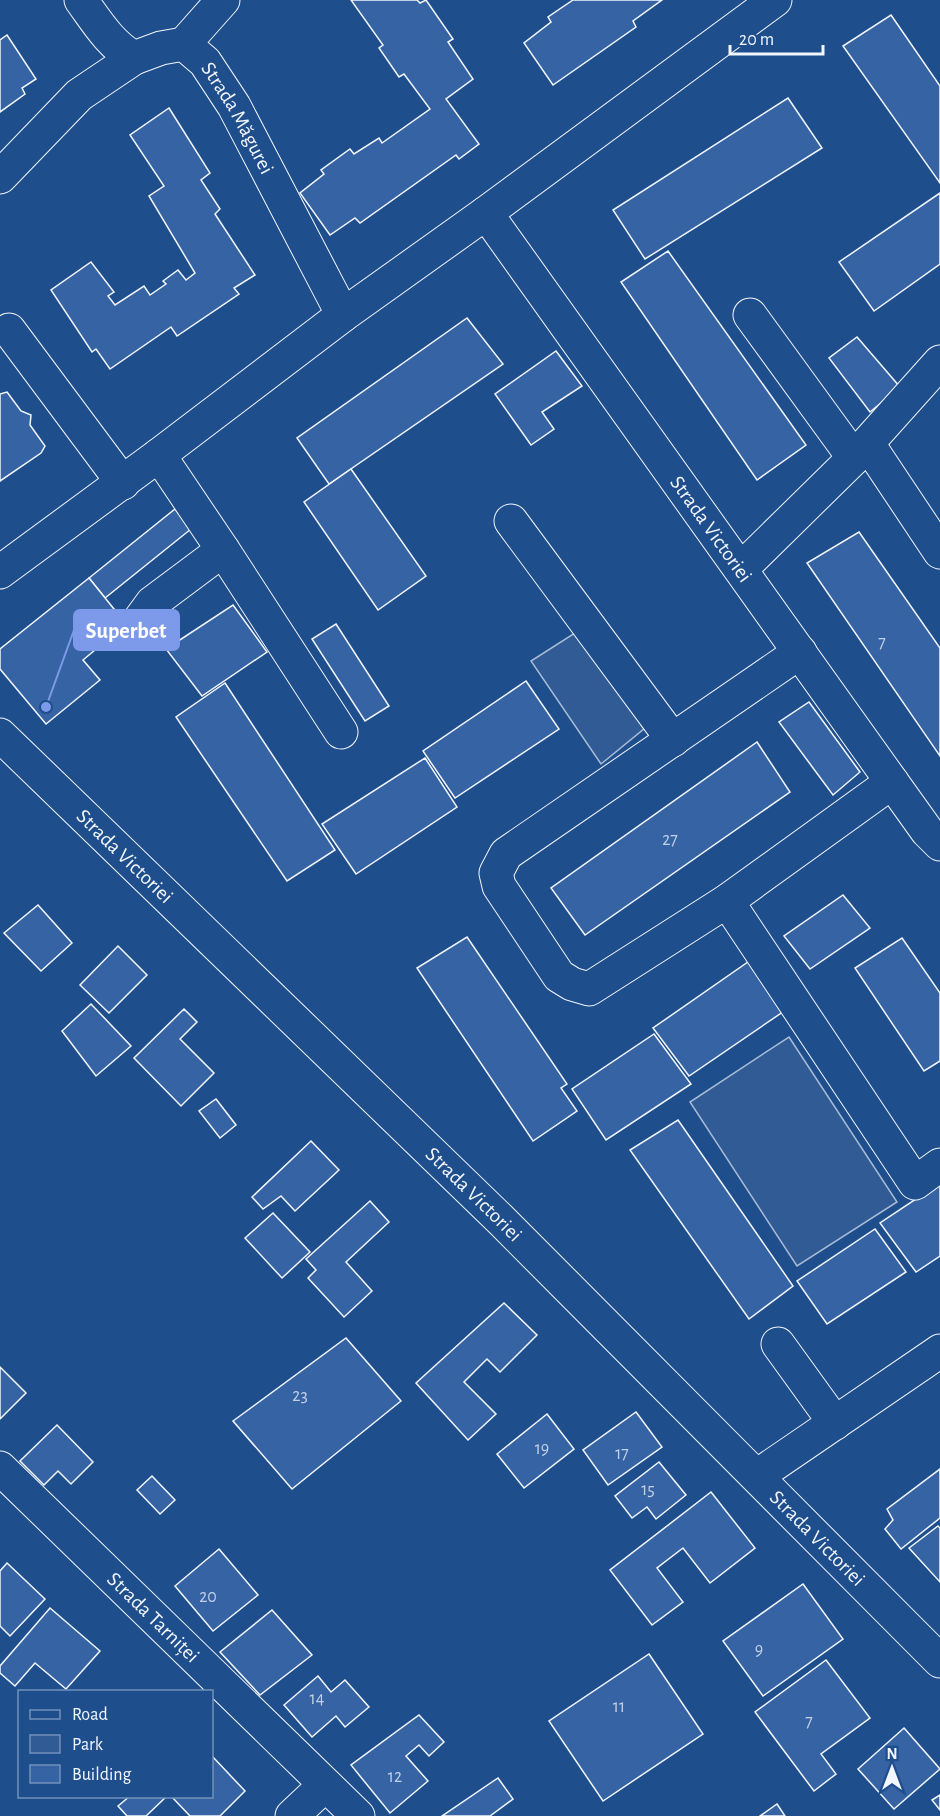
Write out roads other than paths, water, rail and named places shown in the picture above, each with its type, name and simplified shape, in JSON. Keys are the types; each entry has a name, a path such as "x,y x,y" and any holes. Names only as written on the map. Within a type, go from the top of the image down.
{"street":[{"path":"81,0 105,34 121,50 134,57"},
{"path":"184,44 223,0"},
{"path":"0,572 123,483 343,315 486,213 775,0"},
{"name":"Strada Măgurei","path":"0,177 79,96 134,57 161,48 184,44 205,62 234,106 343,315"},
{"name":"Strada Victoriei","path":"486,213 927,831 940,844"},
{"path":"750,315 940,552"},
{"path":"9,330 123,483"},
{"path":"741,569 861,451 940,362"},
{"path":"159,455 341,732"},
{"path":"510,520 673,740"},
{"path":"133,629 152,603 223,550"},
{"path":"800,652 506,854 496,873 499,886 559,976 572,984 589,989 727,901 892,782"},
{"name":"Strada Victoriei","path":"0,735 502,1221 940,1660"},
{"path":"727,901 915,1183 940,1165"},
{"path":"778,1344 835,1423"},
{"path":"757,1476 940,1351"},
{"name":"Strada Tarniței","path":"0,1468 358,1816"},
{"path":"292,1816 325,1785"}],"place":[{"name":"Superbet","path":"46,707"}]}
